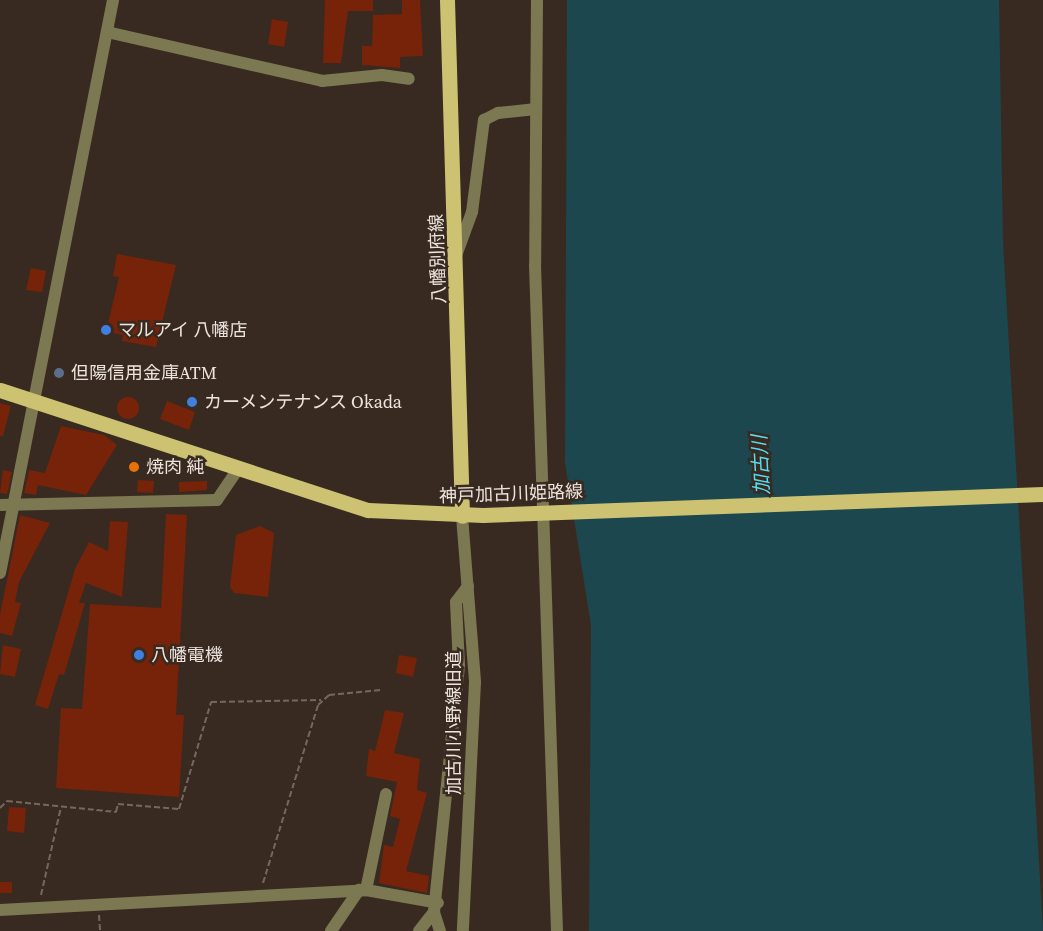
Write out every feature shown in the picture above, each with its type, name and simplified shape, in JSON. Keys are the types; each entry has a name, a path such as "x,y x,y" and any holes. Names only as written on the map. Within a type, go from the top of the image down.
{"main road":[{"name":"八幡別府線","path":"447,0 457,253 462,516"},
{"name":"神戸加古川姫路線","path":"0,390 368,510 462,516 1043,494"}],"street":[{"path":"0,573 6,505 33,401 113,0"},
{"path":"537,0 534,109 557,931"},
{"path":"107,32 322,81 382,75 410,79"},
{"path":"457,253 472,212 484,120 498,112 534,109"},
{"path":"6,505 217,500 238,469"},
{"name":"加古川小野線旧道","path":"462,516 475,682 463,931"},
{"path":"440,931 436,908 459,666 456,602 468,586"},
{"path":"331,931 363,890 386,794"},
{"path":"0,910 39,903 363,890 436,908"},
{"path":"419,931 436,908"}],"path":[{"path":"0,808 7,801 116,812 118,804 179,809 211,702 321,700 381,690"},
{"path":"260,894 321,700"},
{"path":"39,903 61,806"}],"water":[{"name":"加古川","path":"567,0 999,0 1003,242 1043,931 589,931 591,625 565,463"}],"building":[{"path":"325,0 373,0 373,11 348,11 341,63 323,63"},
{"path":"402,0 420,0 423,56 400,57 400,68 362,65 362,46 372,46 373,15 402,14"},
{"path":"272,19 288,22 284,47 268,44"},
{"path":"117,254 176,265 156,347 122,341 123,335 106,332 119,277 113,276"},
{"path":"31,268 46,271 42,292 26,290"},
{"path":"128,397 136,400 139,408 136,416 128,419 120,416 117,408 120,400"},
{"path":"167,401 195,412 189,430 160,419"},
{"path":"0,403 11,406 3,436 0,436"},
{"path":"61,426 104,435 117,445 86,495 38,485 36,495 24,493 29,470 45,473"},
{"path":"3,470 12,472 7,494 0,493"},
{"path":"138,480 154,481 153,493 137,492"},
{"path":"207,481 207,490 179,492 179,482"},
{"path":"166,514 187,515 176,715 184,715 179,797 56,788 61,708 82,709 90,604 161,608"},
{"path":"20,515 50,523 19,582 15,602 21,603 12,636 0,633 0,615"},
{"path":"110,521 128,522 122,597 86,583 79,603 85,603 64,675 59,674 48,709 35,705 75,569 89,542 108,551"},
{"path":"260,526 274,533 268,597 234,593 230,587 236,535"},
{"path":"3,645 21,649 15,677 0,674"},
{"path":"399,655 417,658 413,677 396,673"},
{"path":"385,710 404,713 394,753 420,759 417,790 427,793 406,871 429,876 427,893 379,883 384,845 393,847 400,819 390,816 397,782 366,776 369,749 375,751"},
{"path":"9,807 26,808 24,833 7,831"},
{"path":"0,882 12,882 12,893 0,893"}],"place":[{"name":"マルアイ 八幡店","path":"106,330"},
{"name":"但陽信用金庫ATM","path":"59,373"},
{"name":"カーメンテナンス Okada","path":"192,402"},
{"name":"焼肉 純","path":"134,467"},
{"name":"八幡電機","path":"139,655"}]}
